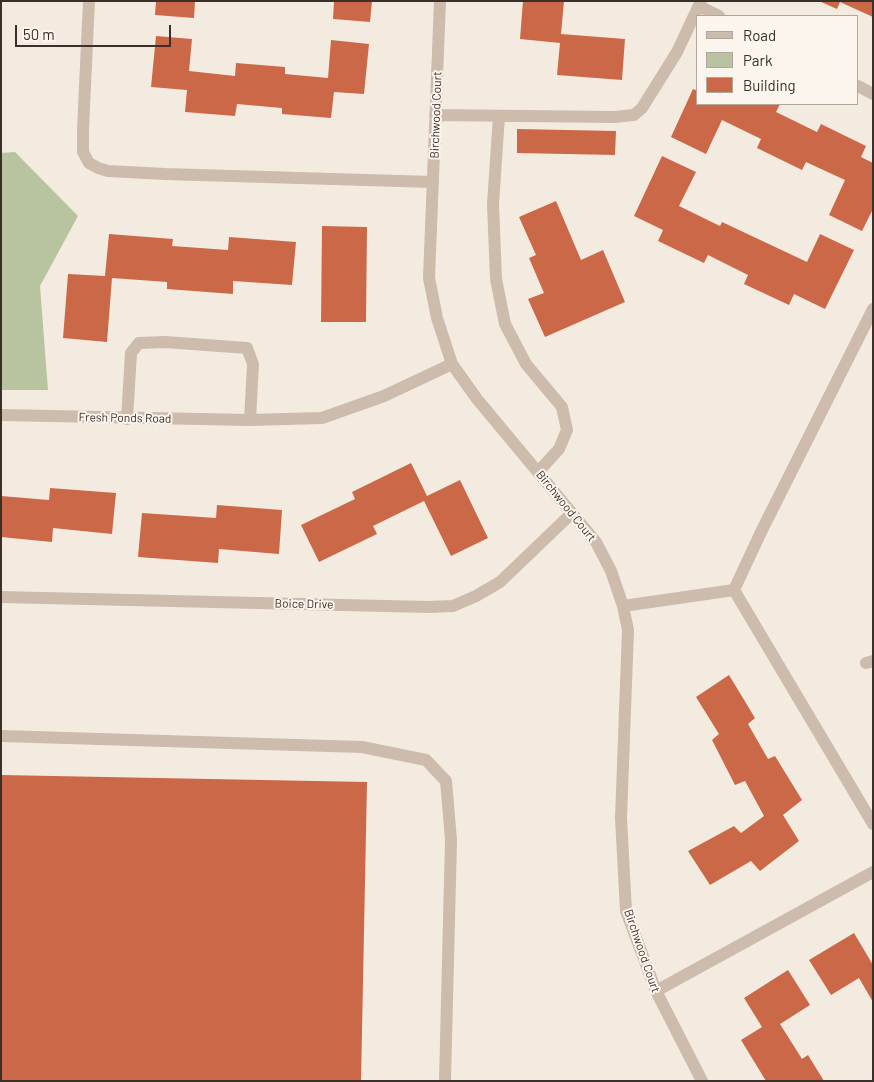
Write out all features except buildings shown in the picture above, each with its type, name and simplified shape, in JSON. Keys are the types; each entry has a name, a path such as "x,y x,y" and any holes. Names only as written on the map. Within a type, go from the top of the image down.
{"street":[{"path":"89,1 83,152 89,163 98,168 108,172 433,182"},
{"name":"Birchwood Court","path":"440,1 429,278 437,318 452,364 477,399 596,542 611,571 628,630 621,818 626,911 656,992 702,1081"},
{"path":"436,115 614,117 634,115 642,108 677,52 700,4 717,15"},
{"path":"859,87 873,94"},
{"path":"498,116 493,204 496,279 503,315 505,324 526,364 562,407 567,430 559,448 538,472"},
{"path":"734,590 873,309"},
{"path":"127,419 131,353 139,343 165,342 248,348 253,364 250,420 322,418 384,396 452,364"},
{"name":"Fresh Ponds Road","path":"1,415 250,420"},
{"name":"Boice Drive","path":"1,598 453,606 476,596 500,582 572,513"},
{"path":"622,606 734,590"},
{"path":"734,590 873,824"},
{"path":"1,736 362,747 426,760 446,781 451,840 445,1081"},
{"path":"656,992 669,983 873,872"}],"green space":[{"path":"15,152 78,216 40,286 48,390 1,390 1,153"}]}
